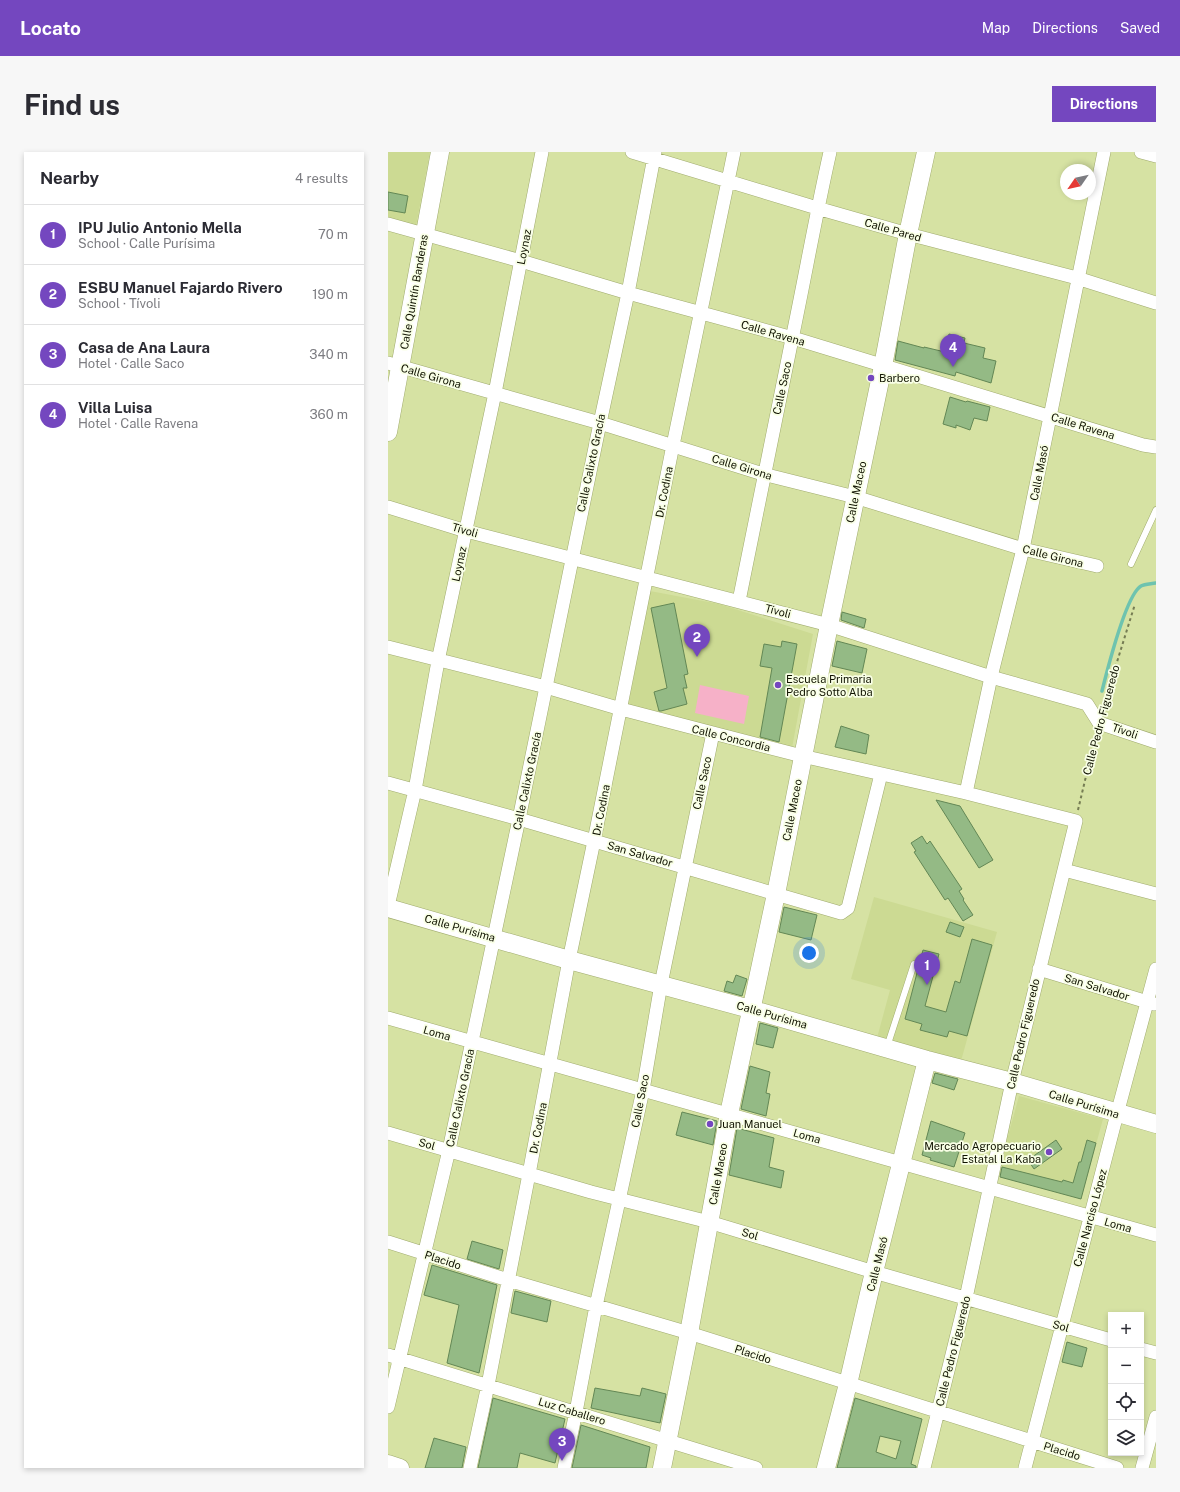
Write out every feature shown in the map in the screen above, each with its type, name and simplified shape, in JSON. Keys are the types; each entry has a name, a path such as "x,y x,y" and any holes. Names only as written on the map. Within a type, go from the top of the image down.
{"street":[{"name":"Calle Quintín Banderas","path":"388,432 394,365 424,234 440,152"},
{"name":"Loynaz","path":"388,907 415,790 438,661 466,531 542,152"},
{"name":"Calle Pared","path":"632,152 654,155 729,181 817,208 908,234 1077,278 1156,303"},
{"name":"Dr. Codina","path":"470,1468 488,1385 569,960 734,152"},
{"name":"Calle Saco","path":"739,601 763,474 793,338 817,208 830,152"},
{"name":"Calle Maceo","path":"662,1468 689,1333 728,1114 776,894 802,756 926,152"},
{"name":"Calle Masó","path":"966,793 991,677 1024,549 1077,278 1104,152"},
{"path":"1141,152 1156,156"},
{"name":"Calle Calixto Gracía","path":"388,1407 394,1357 424,1254 449,1150 628,293 654,155"},
{"name":"Calle Ravena","path":"388,224 628,293 793,338 1143,445 1156,447"},
{"name":"Calle Girona","path":"394,365 600,422 763,474 855,497 1024,549 1097,566"},
{"name":"Tívoli","path":"388,507 466,531 829,625 991,677 1087,704 1099,723 1156,742"},
{"name":"Calle Concordia","path":"388,647 438,661 546,687 621,709 802,756 966,793 1076,821"},
{"name":"Calle Saco","path":"564,1468 596,1306 643,1090 661,984 712,733"},
{"name":"San Salvador","path":"388,784 519,819 841,913 848,908 881,774"},
{"name":"Calle Pedro Figueredo","path":"924,1468 966,1298 1012,1082 1076,821"},
{"path":"1064,870 1156,894"},
{"name":"Calle Purísima","path":"388,907 569,960 887,1047 927,1060 1012,1082 1117,1114 1156,1124"},
{"name":"San Salvador","path":"1039,969 1152,1003"},
{"name":"Calle Narciso López","path":"1025,1468 1117,1114 1152,1003 1156,969"},
{"name":"Loma","path":"388,1018 471,1043 1156,1235"},
{"name":"Calle Masó","path":"826,1468 927,1060"},
{"name":"Sol","path":"388,1133 529,1174 709,1222 874,1272 1108,1339"},
{"name":"Placido","path":"388,1242 508,1280 689,1333 1117,1468"},
{"path":"1144,1350 1156,1353"},
{"name":"Luz Caballero","path":"394,1357 756,1468"},
{"path":"1142,1468 1156,1417"},
{"path":"388,1464 400,1468"}],"lane":[{"path":"1131,564 1156,510"},
{"path":"887,1047 914,964"}],"path":[{"name":"Calle Pedro Figueredo","path":"1076,821 1106,694 1135,604"}],"shaded area":[{"path":"388,152 430,152 416,226 388,218"},
{"path":"650,591 719,604 813,634 792,748 628,707"},
{"path":"700,685 749,696 744,724 695,713"},
{"path":"874,897 997,932 961,1061 877,1038 890,990 851,979"},
{"name":"Mercado Agropecuario Estatal La Kaba","path":"1019,1096 1103,1119 1081,1199 997,1176"}],"building":[{"path":"388,192 408,196 405,213 388,210"},
{"path":"949,334 965,338 964,343 985,348 983,358 996,361 991,383 956,372 955,376 895,360 898,341 945,352"},
{"path":"950,397 990,407 987,421 974,418 970,430 956,425 956,428 943,424"},
{"path":"674,603 688,674 684,675 687,688 683,688 687,704 659,711 654,692 667,688 651,608"},
{"path":"842,612 866,619 864,628 841,620"},
{"path":"782,641 797,644 779,742 760,737 772,668 760,666 764,644 781,647"},
{"path":"837,641 867,649 862,673 832,666"},
{"path":"841,726 869,735 866,754 835,747"},
{"path":"936,800 960,806 993,860 979,868"},
{"path":"922,836 927,844 930,841 962,889 959,891 973,915 963,921 948,898 945,900 914,852 916,851 911,843"},
{"path":"784,907 817,915 811,940 779,932"},
{"path":"950,922 964,927 960,937 946,932"},
{"path":"972,939 992,945 967,1036 949,1031 947,1037 920,1030 922,1024 905,1019 923,950 939,954 925,1006 946,1012 955,981 960,983"},
{"path":"736,975 747,979 742,996 724,991 727,981 733,983"},
{"path":"760,1023 778,1028 773,1048 756,1044"},
{"path":"750,1066 770,1072 766,1093 770,1094 766,1116 741,1109"},
{"path":"935,1073 958,1079 954,1090 932,1083"},
{"path":"682,1112 717,1121 713,1145 676,1135"},
{"path":"931,1121 965,1133 954,1167 930,1160 931,1158 922,1155"},
{"path":"737,1128 774,1138 769,1167 784,1171 781,1188 729,1175"},
{"path":"1056,1140 1062,1149 1034,1169 1028,1160"},
{"path":"1087,1140 1096,1143 1081,1199 1000,1177 1002,1167 1062,1182 1063,1180 1073,1183"},
{"path":"472,1241 503,1250 499,1269 467,1259"},
{"path":"432,1265 497,1285 479,1373 447,1363 459,1305 424,1295"},
{"path":"515,1291 551,1301 547,1322 511,1313"},
{"path":"1067,1342 1087,1348 1082,1367 1062,1362"},
{"path":"595,1388 640,1396 642,1388 666,1394 660,1423 591,1408"},
{"path":"493,1398 565,1419 555,1463 520,1453 517,1468 478,1468"},
{"path":"855,1398 922,1419 911,1464 916,1466 916,1468 837,1468","holes":["880,1436 901,1441 896,1459 876,1452"]},
{"path":"581,1425 650,1447 646,1468 572,1468"},
{"path":"434,1438 466,1447 462,1468 425,1468"}],"waterway":[{"path":"1102,691 1118,634 1129,603 1135,592 1141,586 1156,583"}],"place":[{"name":"Villa Luisa","path":"953,367"},
{"name":"Barbero","path":"871,378"},
{"name":"ESBU Manuel Fajardo Rivero","path":"697,657"},
{"name":"Escuela Primaria Pedro Sotto Alba","path":"778,685"},
{"name":"IPU Julio Antonio Mella","path":"927,985"},
{"name":"Juan Manuel","path":"710,1124"},
{"name":"Mercado Agropecuario Estatal La Kaba","path":"1049,1152"},
{"name":"Casa de Ana Laura","path":"562,1461"}]}
